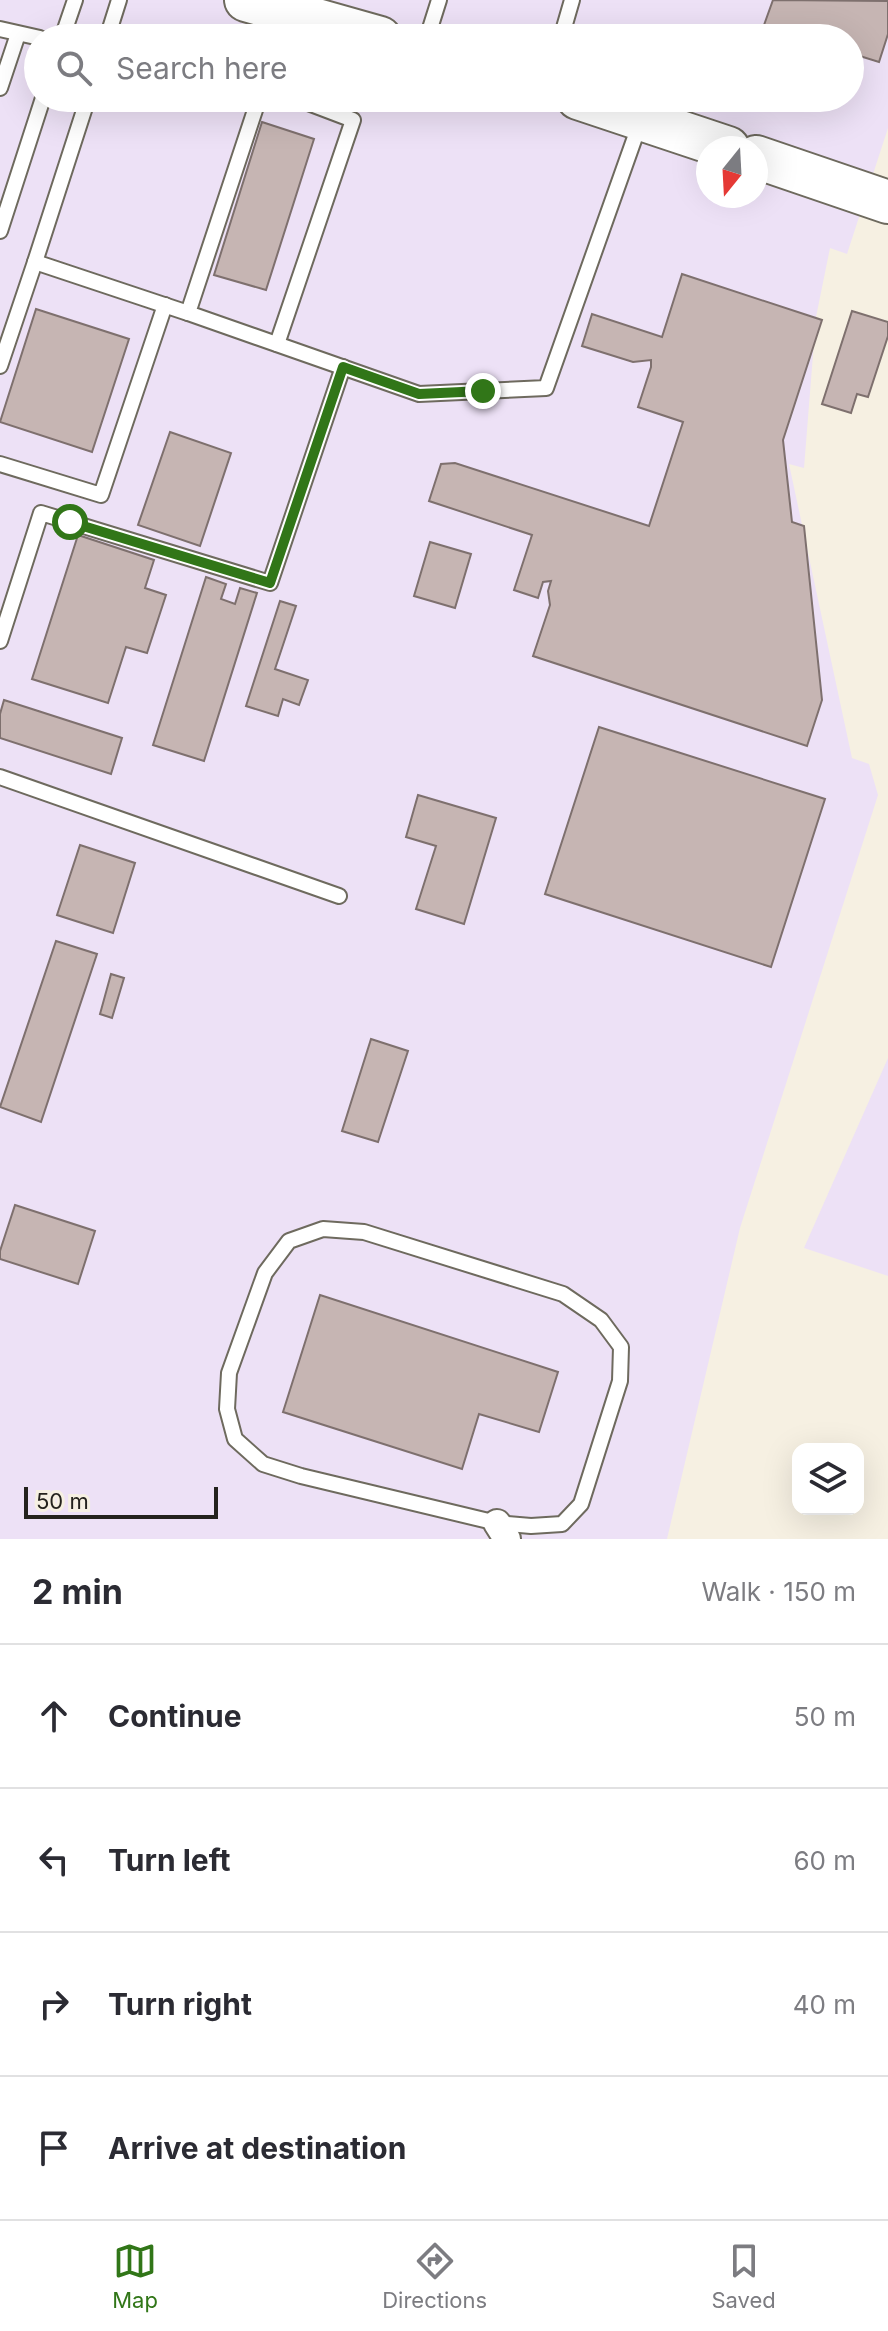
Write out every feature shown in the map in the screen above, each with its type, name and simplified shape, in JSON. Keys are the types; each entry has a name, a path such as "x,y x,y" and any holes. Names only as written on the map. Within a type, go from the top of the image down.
{"main road":[{"path":"246,0 331,24"},
{"path":"620,112 696,137"},
{"path":"768,161 888,202"}],"lane":[{"path":"67,24 75,0"},
{"path":"111,24 119,0"},
{"path":"431,24 439,0"},
{"path":"565,24 572,0"},
{"path":"0,29 24,35"},
{"path":"0,88 18,34"},
{"path":"0,231 38,112"},
{"path":"0,366 83,112"},
{"path":"188,313 254,112"},
{"path":"277,344 353,120 332,112"},
{"path":"35,262 419,394 546,388 641,119"},
{"path":"0,464 101,495 165,305"},
{"path":"0,641 41,513 270,583 343,367"},
{"path":"0,777 339,896"},
{"path":"323,1229 364,1232 563,1294 601,1320 621,1347 620,1381 581,1504 562,1524 502,1531 263,1464 235,1439 227,1409 229,1373 265,1273 289,1241 323,1229"}],"shaded area":[{"path":"0,0 888,0 888,128 847,254 830,248 816,317 804,468 789,464 852,758 869,764 878,795 740,1228 667,1539 0,1539"},
{"path":"888,1058 888,1276 804,1248"}],"building":[{"path":"773,0 888,1 888,34 879,62 864,57 864,24 764,24"},
{"path":"262,122 314,139 266,290 214,275"},
{"path":"682,274 822,320 783,440 792,522 804,526 822,700 807,746 533,656 550,605 548,591 551,581 543,582 538,598 514,590 532,535 429,501 441,464 455,463 649,526 683,422 638,407 651,360 633,362 582,346 592,314 662,337"},
{"path":"36,309 129,339 92,452 0,422"},
{"path":"852,311 888,322 888,336 868,397 857,394 851,413 822,404"},
{"path":"170,432 231,453 200,546 138,525"},
{"path":"78,535 154,560 145,588 166,595 147,653 126,647 108,703 32,679"},
{"path":"430,542 471,554 455,608 414,596"},
{"path":"206,577 226,584 221,599 235,604 240,588 257,593 204,761 153,745"},
{"path":"280,601 296,606 275,669 308,680 299,705 283,699 278,716 246,706"},
{"path":"4,700 122,738 111,774 0,738 0,714"},
{"path":"599,727 825,799 771,967 545,894"},
{"path":"418,795 496,818 464,924 416,909 436,846 406,837"},
{"path":"80,845 135,863 113,933 57,915"},
{"path":"56,941 97,954 41,1122 0,1107"},
{"path":"111,974 124,978 112,1018 100,1014"},
{"path":"371,1039 408,1051 378,1142 342,1131"},
{"path":"15,1205 95,1231 78,1284 0,1259"},
{"path":"320,1295 558,1372 539,1432 479,1414 462,1469 283,1412"}],"route":[{"path":"70,522 270,583 343,367 419,394 483,391"}]}
